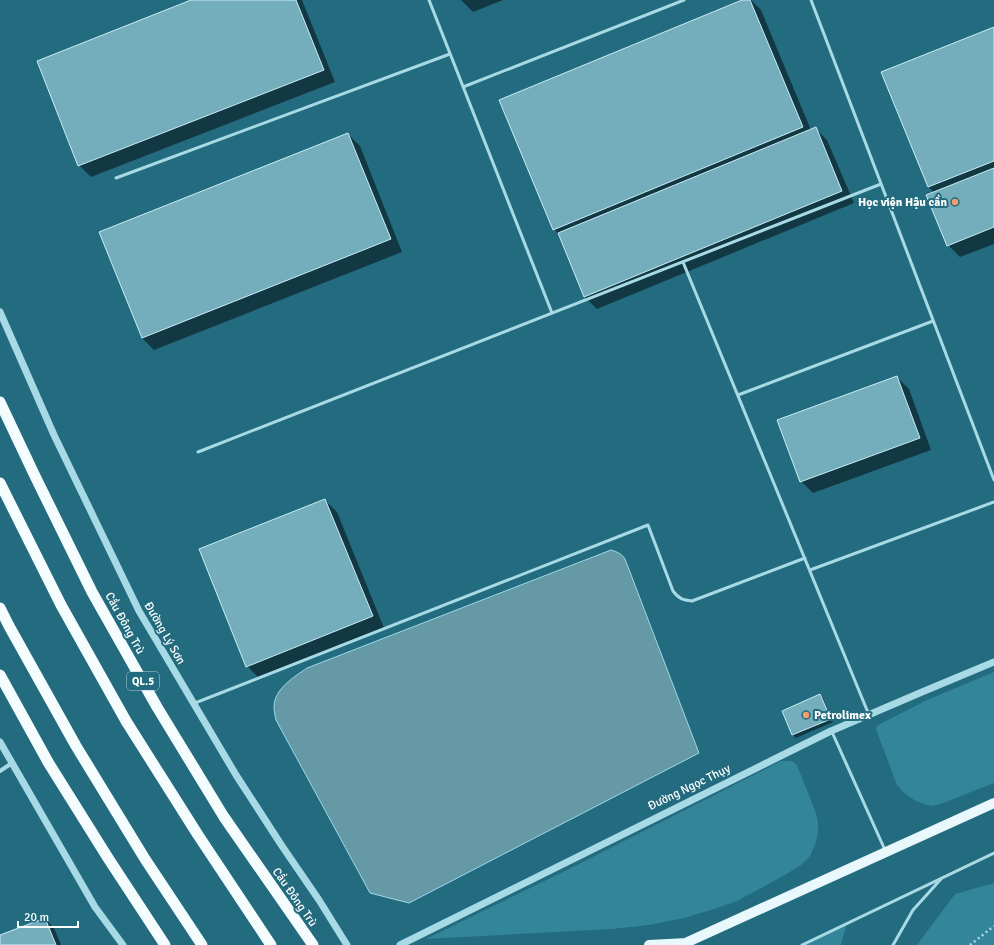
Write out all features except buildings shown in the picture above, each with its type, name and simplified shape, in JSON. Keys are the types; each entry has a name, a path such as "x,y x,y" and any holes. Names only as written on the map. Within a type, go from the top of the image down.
{"highway":[{"name":"Cầu Đông Trù","path":"0,402 92,592 157,707 224,817 313,945"},
{"name":"QL.5","path":"0,483 61,605 126,721 198,835 271,945"},
{"path":"0,608 80,753 145,859 202,945"},
{"path":"0,675 48,762 165,945"}],"main road":[{"path":"649,945 684,944 994,803"}],"street":[{"name":"Đường Lý Sơn","path":"0,312 54,435 139,611 236,775 347,945"},
{"name":"Đường Ngọc Thụy","path":"400,945 831,731 994,662"},
{"path":"0,742 95,907 123,945"},
{"path":"0,771 12,763"}],"lane":[{"path":"429,0 552,313"},
{"path":"463,87 684,0"},
{"path":"811,0 994,480"},
{"path":"116,178 450,54"},
{"path":"198,452 881,184"},
{"path":"683,262 869,715"},
{"path":"738,395 933,321"},
{"path":"810,570 994,502"},
{"path":"194,704 648,525 674,591 684,600 692,600 805,558"},
{"path":"831,731 886,852"},
{"path":"802,945 994,853"},
{"path":"893,945 913,910 942,878"}],"path":[{"path":"970,945 994,926"}],"shaded area":[{"path":"611,550 617,552 625,559 699,753 409,903 370,893 276,720 274,709 275,701 281,689 307,668"},
{"path":"994,672 994,783 933,806 914,800 903,792 897,785 876,728 878,725 927,700"},
{"path":"781,761 792,761 797,765 816,813 818,833 815,845 810,856 801,865 737,901 684,918 649,925 612,929 426,939 571,868"},
{"path":"994,883 994,945 917,945 955,894"},
{"path":"847,923 841,945 802,945"}],"place":[{"name":"Học viện Hậu cần","path":"955,202"},
{"name":"Petrolimex","path":"806,715"}]}
